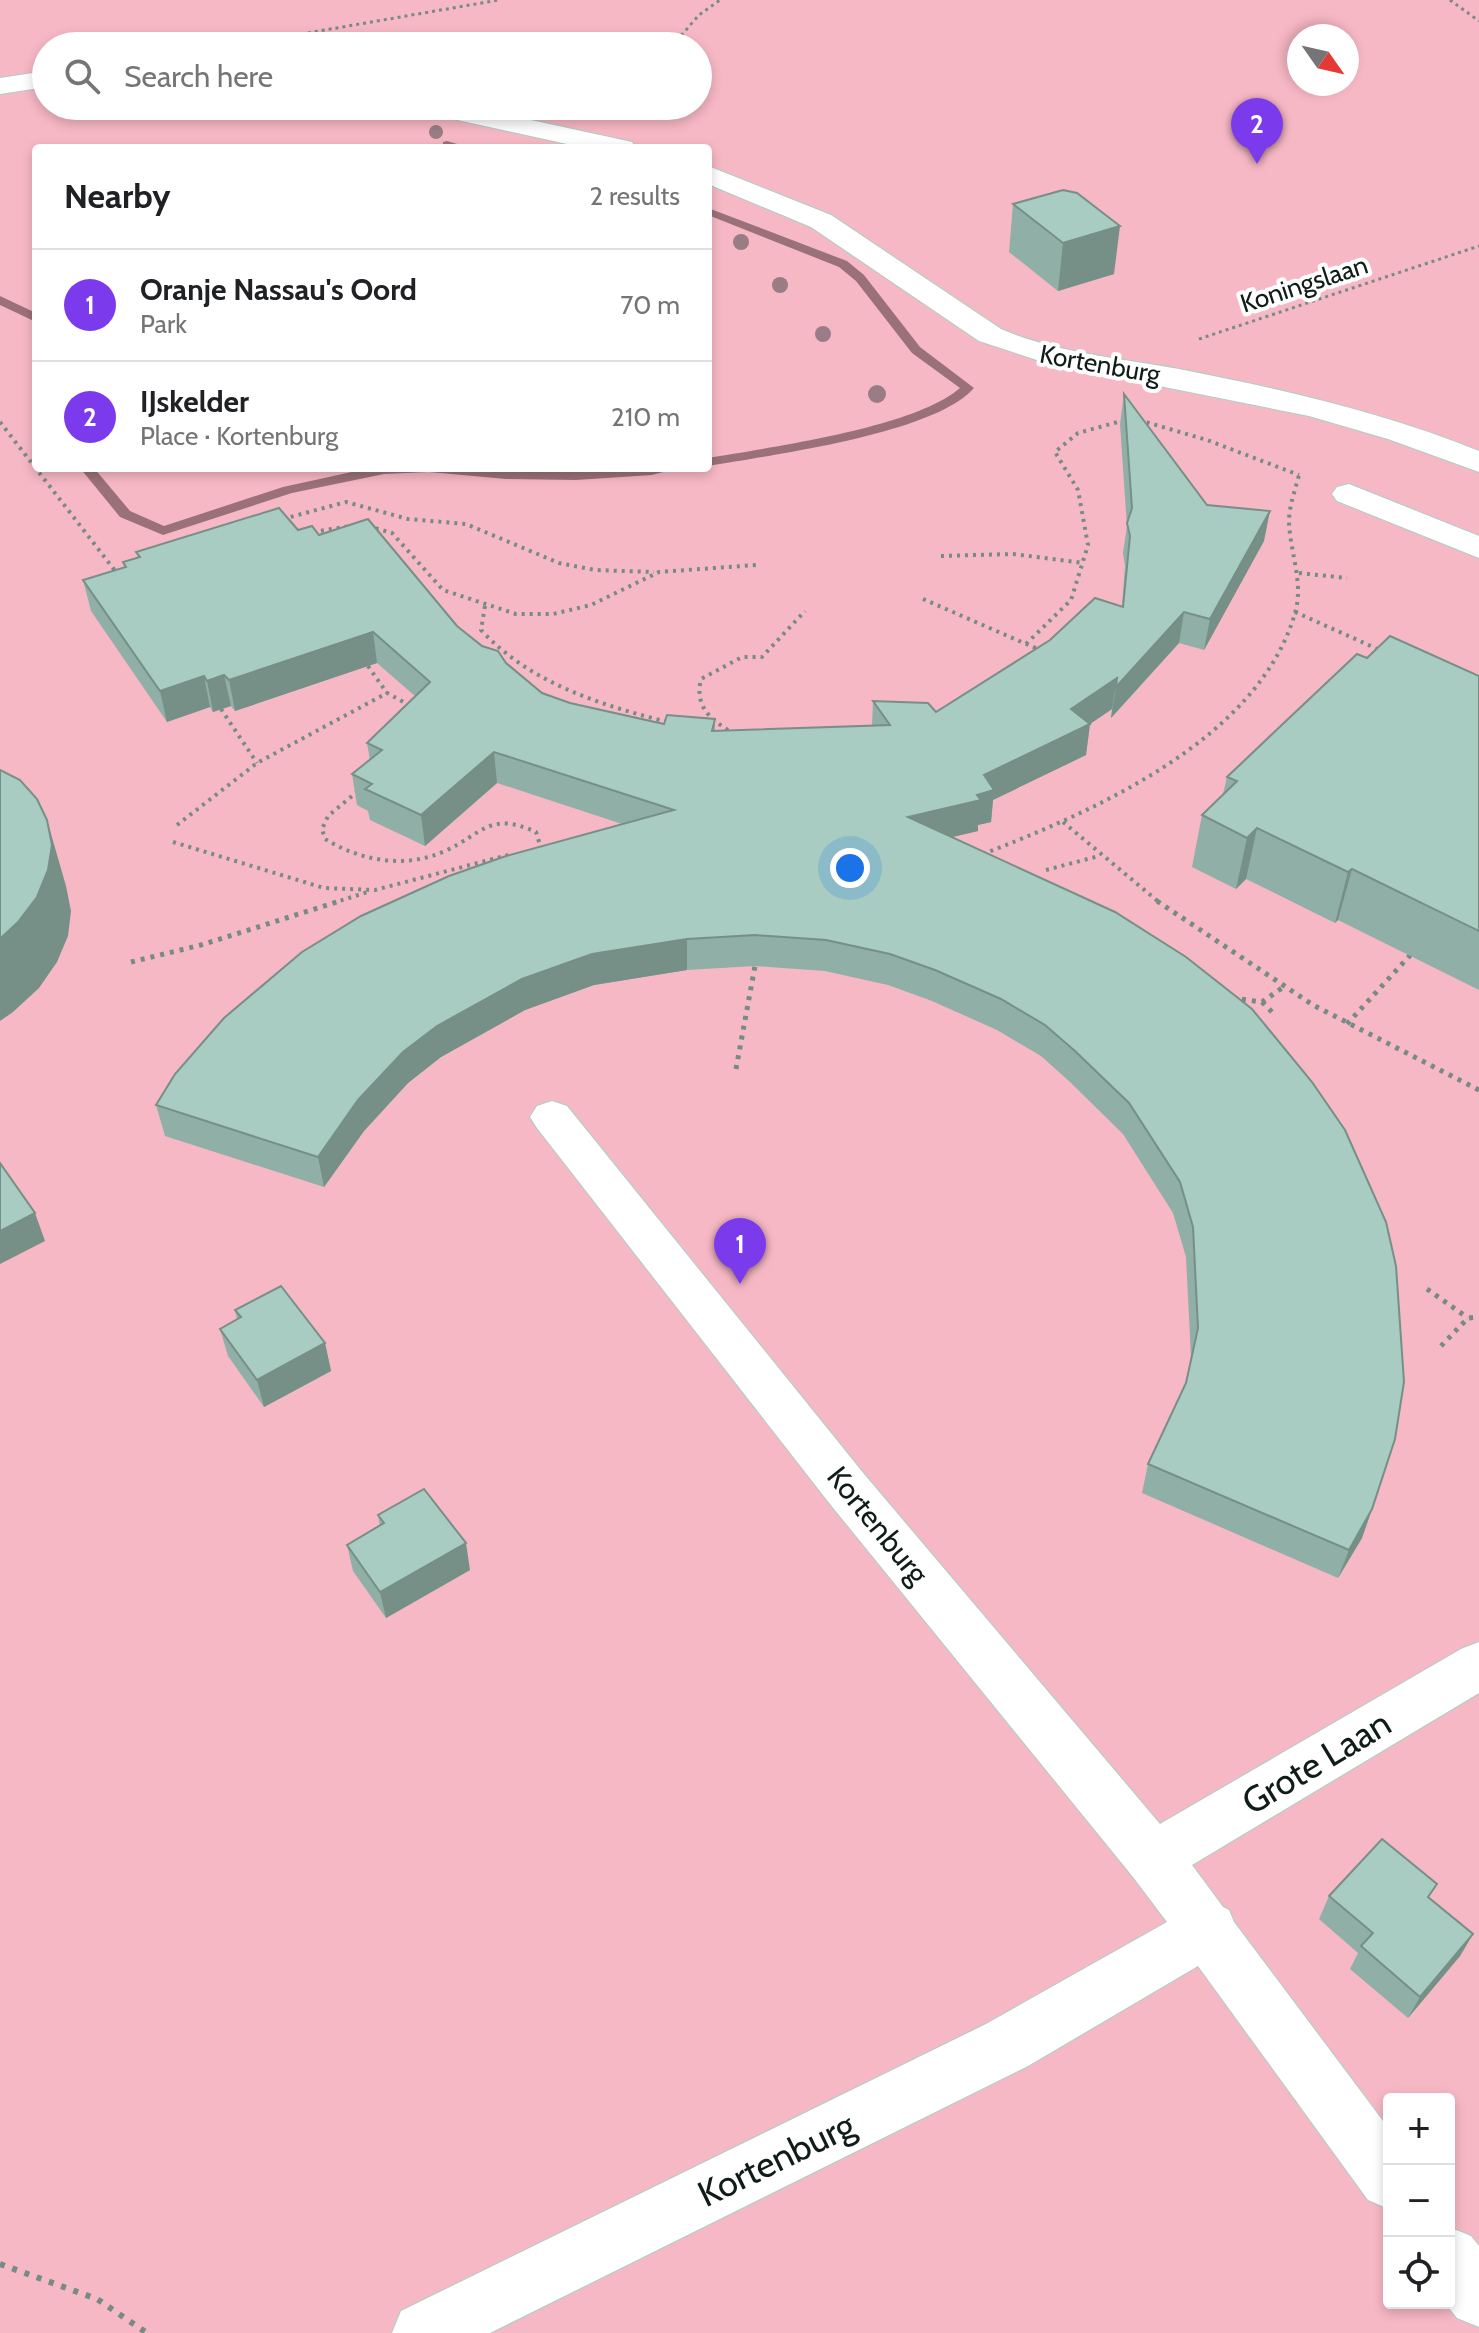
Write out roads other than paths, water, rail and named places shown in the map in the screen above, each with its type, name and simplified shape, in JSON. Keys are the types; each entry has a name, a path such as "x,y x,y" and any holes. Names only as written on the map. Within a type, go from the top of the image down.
{"street":[{"path":"0,86 32,81"},
{"path":"494,120 604,144"},
{"name":"Kortenburg","path":"712,176 821,221 990,335 1017,348 1048,358 1148,373 1347,415 1420,436 1479,462"},
{"path":"1349,494 1479,548"},
{"name":"Kortenburg","path":"552,1117 847,1489 1209,1929 1383,2171"},
{"name":"Grote Laan","path":"1153,1858 1479,1665"},
{"name":"Kortenburg","path":"423,2333 1007,2045 1209,1929"},
{"path":"1455,2266 1479,2296"}],"waterway":[{"path":"712,213 843,264 860,278 916,350 968,388 953,401 889,424 712,461"},
{"path":"0,300 32,316"},
{"path":"90,472 125,514 163,531 288,490 371,472"},
{"path":"473,472 557,476 633,472"}],"place":[{"name":"IJskelder","path":"1257,164"},
{"name":"Oranje Nassau's Oord","path":"740,1284"}]}
